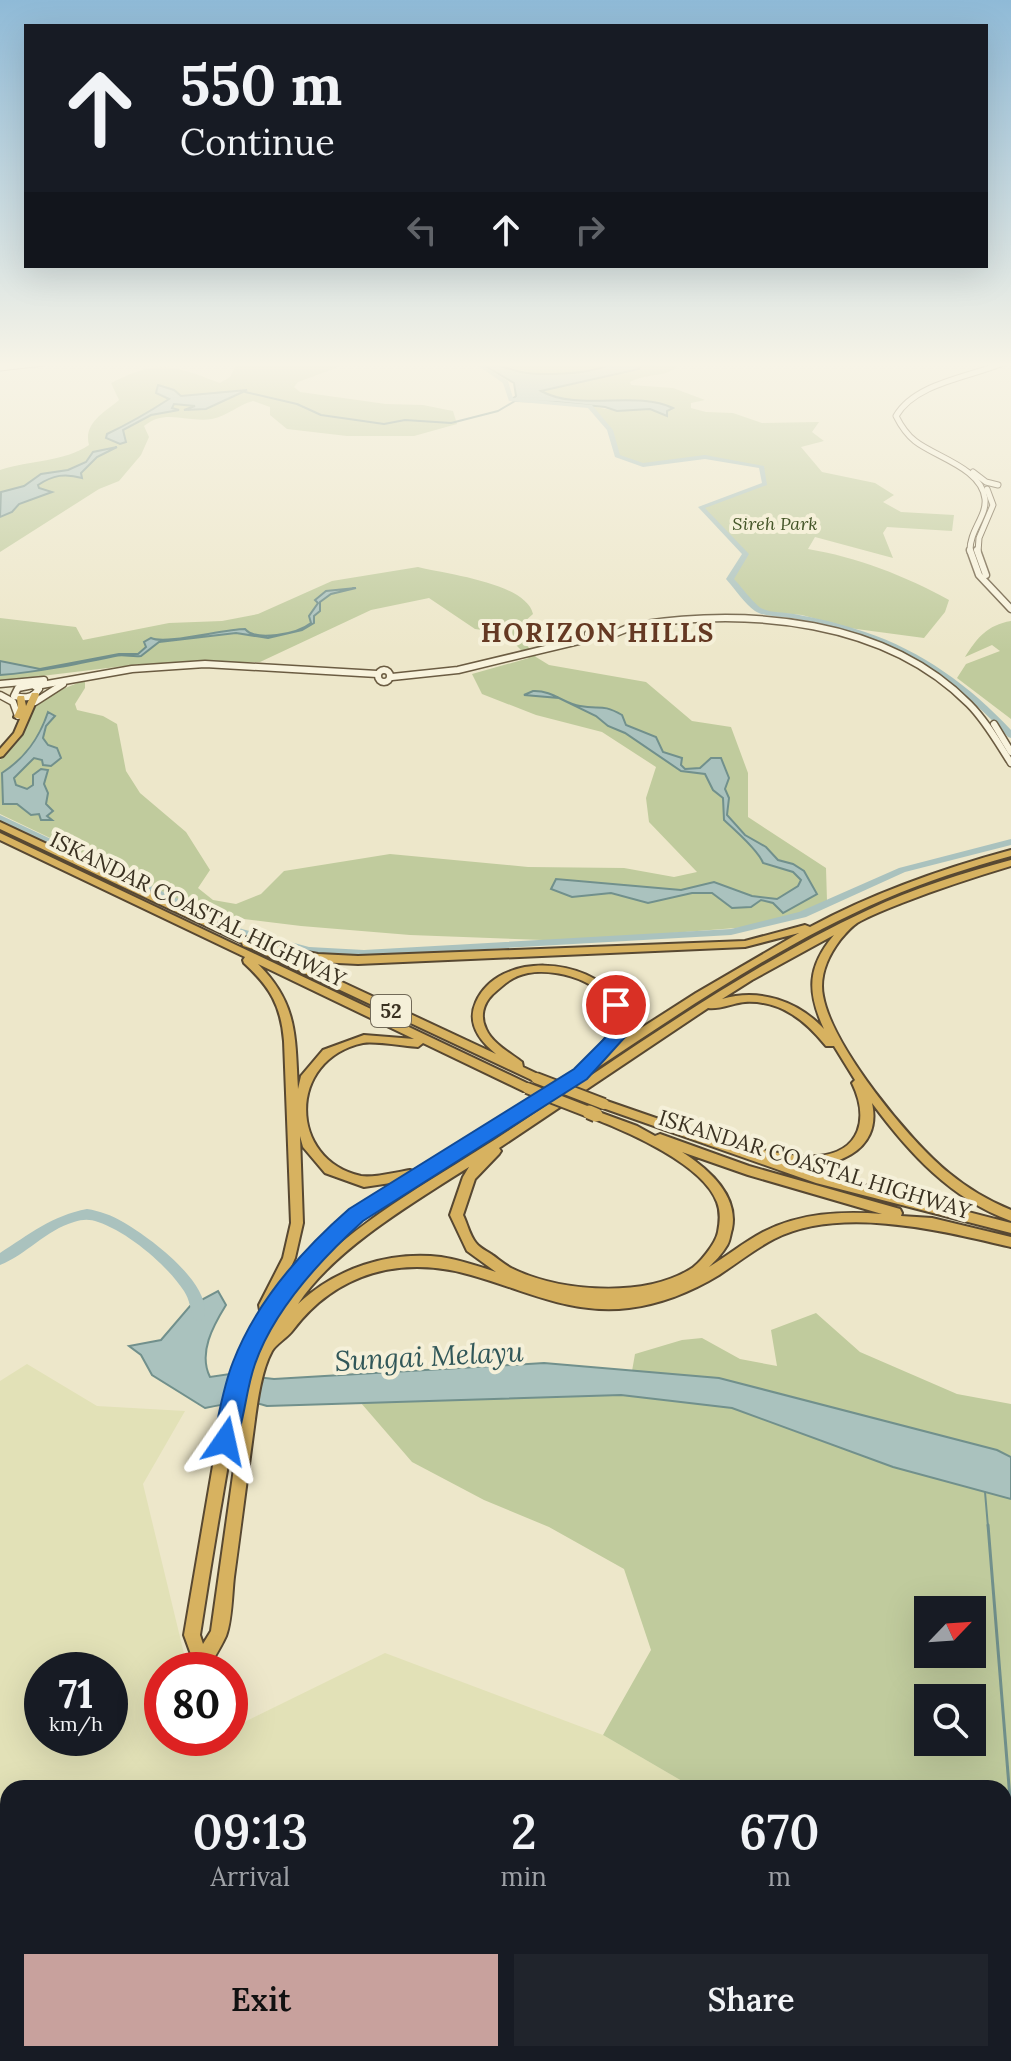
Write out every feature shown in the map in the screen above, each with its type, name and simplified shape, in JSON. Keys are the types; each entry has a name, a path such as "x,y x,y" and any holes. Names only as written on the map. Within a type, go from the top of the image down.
{"highway":[{"path":"0,754 18,734 37,691"},
{"path":"0,744 11,732 22,708 17,693"},
{"name":"ISKANDAR COASTAL HIGHWAY","path":"0,825 439,1047 531,1080"},
{"name":"ISKANDAR COASTAL HIGHWAY","path":"0,836 600,1110 855,1189 1011,1228"},
{"path":"243,947 318,958 358,960 733,944 776,938 921,881 1011,851"},
{"path":"850,911 714,988 356,1215 323,1244 266,1320 243,1364 229,1413 192,1635 202,1662 219,1633 249,1413 258,1370 278,1323 305,1285 339,1252 509,1136 790,952 869,911 941,882 1011,863"},
{"path":"869,911 838,935 821,963 817,995 825,1021 872,1091 925,1160 971,1195 1011,1216"},
{"path":"243,947 276,989 284,1004 290,1028 297,1223 289,1258 266,1305 266,1320"},
{"path":"531,1080 488,1042 477,1016 483,997 496,983 517,973 541,968 565,970 589,979 608,992 616,1005 620,1019 616,1037 580,1074"},
{"path":"686,1019 740,998 764,999 789,1006 818,1027 867,1099 869,1116 863,1136 852,1149 837,1157 810,1161 746,1155"},
{"path":"439,1047 378,1037 356,1040 330,1051 315,1063 304,1080 300,1097 301,1122 305,1143 318,1160 334,1171 358,1179 396,1179 449,1158"},
{"name":"ISKANDAR COASTAL HIGHWAY","path":"600,1110 628,1127 748,1170 938,1225 1011,1242"},
{"path":"509,1136 470,1175 461,1191 458,1210 469,1242 485,1262 518,1278 579,1293 621,1294 669,1284 698,1270 718,1250 725,1221 719,1194 702,1170 628,1127"},
{"path":"268,1343 277,1341 302,1309 322,1292 357,1273 390,1263 427,1260 452,1262 548,1297 579,1303 625,1303 685,1288 764,1237 802,1223 865,1216 938,1225"}],"street":[{"path":"945,459 963,471 983,492 986,504 971,534 970,556 987,586 1011,606"},
{"path":"952,459 986,482 998,485 990,487 990,513 977,535 978,556 987,577 1011,606"},
{"path":"969,470 984,484 991,498"},
{"path":"608,632 676,617 743,616 785,620 867,640 938,673 971,698 992,721 1011,752"},
{"path":"608,632 677,620 725,618 785,622 865,642 932,674 964,699 985,721 1011,763"},
{"path":"0,689 17,693 37,691 73,680 151,669 225,667 376,675 458,670 590,636 605,639 608,632"},
{"path":"0,689 151,666 226,664 376,675"},
{"path":"17,693 37,691 92,673"},
{"path":"28,710 43,695 73,680"},
{"path":"0,689 13,702 18,716"}],"green space":[{"path":"52,459 137,459 119,481 99,489 0,552 0,470"},
{"name":"Sireh Park","path":"626,459 688,459 643,465"},
{"name":"Sireh Park","path":"717,459 811,459 822,472 875,483 894,495 883,502 901,512 954,515 952,531 887,527 883,533 893,558 815,537 808,549 880,568 949,600 945,612 924,638 849,628 802,615 759,611 730,579 746,553 701,507 764,484 762,467"},
{"path":"418,567 501,587 527,603 533,614 515,630 536,657 549,665 646,682 692,721 731,727 748,773 748,817 826,868 827,901 784,920 748,927 571,941 410,935 301,926 211,915 0,814 0,760 21,738 35,707 53,693 85,680 85,688 75,704 77,710 103,716 117,724 126,771 140,793 186,832 210,870 198,888 213,900 236,904 261,894 284,871 390,854 528,867 624,868 674,877 697,872 649,822 646,798 656,767 602,732 536,715 482,694 472,674 529,658 504,633 475,629 429,598 371,610 260,662 141,664 0,681 0,618 76,627 83,640 169,623 222,621 258,614 332,581"},
{"path":"1011,621 1011,719 957,678 966,664 1000,651 992,645 965,657 984,633"},
{"path":"816,1313 860,1352 957,1394 1011,1404 1011,1457 997,1450 632,1371 635,1354 682,1340 702,1338 740,1359 777,1366 771,1330"},
{"path":"27,1364 97,1406 185,1411 143,1484 184,1652 144,1652 144,1756 248,1756 248,1720 385,1653 603,1735 680,1780 0,1780 0,1381"},
{"path":"621,1395 732,1408 893,1467 1011,1499 1011,1780 680,1780 603,1735 651,1650 624,1569 549,1527 484,1500 412,1462 361,1403"}],"water":[{"path":"95,459 81,473 82,478 65,475 49,479 38,485 52,492 19,504 12,512 0,517 1,492 24,486 41,474 68,470"},
{"path":"356,588 331,594 320,602 320,611 314,616 314,623 302,630 268,638 236,633 159,642 141,656 118,655 44,670 0,675 0,661 40,669 119,654 138,654 146,647 144,642 151,638 169,640 245,629 267,636 287,633 311,623 309,616 318,603 315,600 326,591"},
{"path":"533,691 559,698 524,695"},
{"path":"565,701 615,711 622,715 626,725 656,737 663,752 682,758 681,765 685,769 700,768 711,758 721,758 729,778 725,789 729,798 727,815 745,835 766,847 778,860 804,871 817,894 783,913 773,903 761,900 751,907 732,908 712,893 692,893 648,903 611,893 572,897 551,889 556,879 681,890 714,882 752,896 777,899 798,886 801,880 793,872 763,863 752,846 724,820 723,798 713,790 705,774 681,771 625,733"},
{"path":"48,712 55,716 46,726 43,738 48,745 57,748 61,758 51,766 43,765 42,760 34,758 14,778 16,785 27,789 33,785 33,775 41,769 48,770 44,784 48,793 46,804 53,811 47,816 52,820 41,820 39,814 31,815 17,804 3,804 2,773 30,747"},
{"path":"218,1291 226,1305 206,1349 210,1377 230,1374 274,1379 544,1363 719,1378 997,1450 1011,1457 1011,1499 893,1467 732,1408 621,1395 267,1406 244,1403 205,1408 152,1375 141,1355 129,1346 161,1340 190,1306"}],"waterway":[{"path":"626,459 643,465 688,459"},
{"path":"717,459 762,467 765,484 701,507 746,554 730,579 759,611 830,624 898,648 959,685 1011,735"},
{"path":"0,818 239,931 309,950 364,953 731,932 802,915 902,870 1011,842"},
{"name":"Sungai Melayu","path":"0,1260 64,1220 87,1214 100,1216 136,1237 174,1268 197,1301 199,1315"},
{"path":"985,1492 988,1527"},
{"path":"988,1525 1009,1780"}],"district":[{"name":"HORIZON HILLS","path":"598,633"}],"route":[{"path":"225,1441 229,1413 243,1364 254,1341 272,1308 323,1244 356,1215 580,1074 613,1042 619,1032 620,1019 616,1005"}]}
